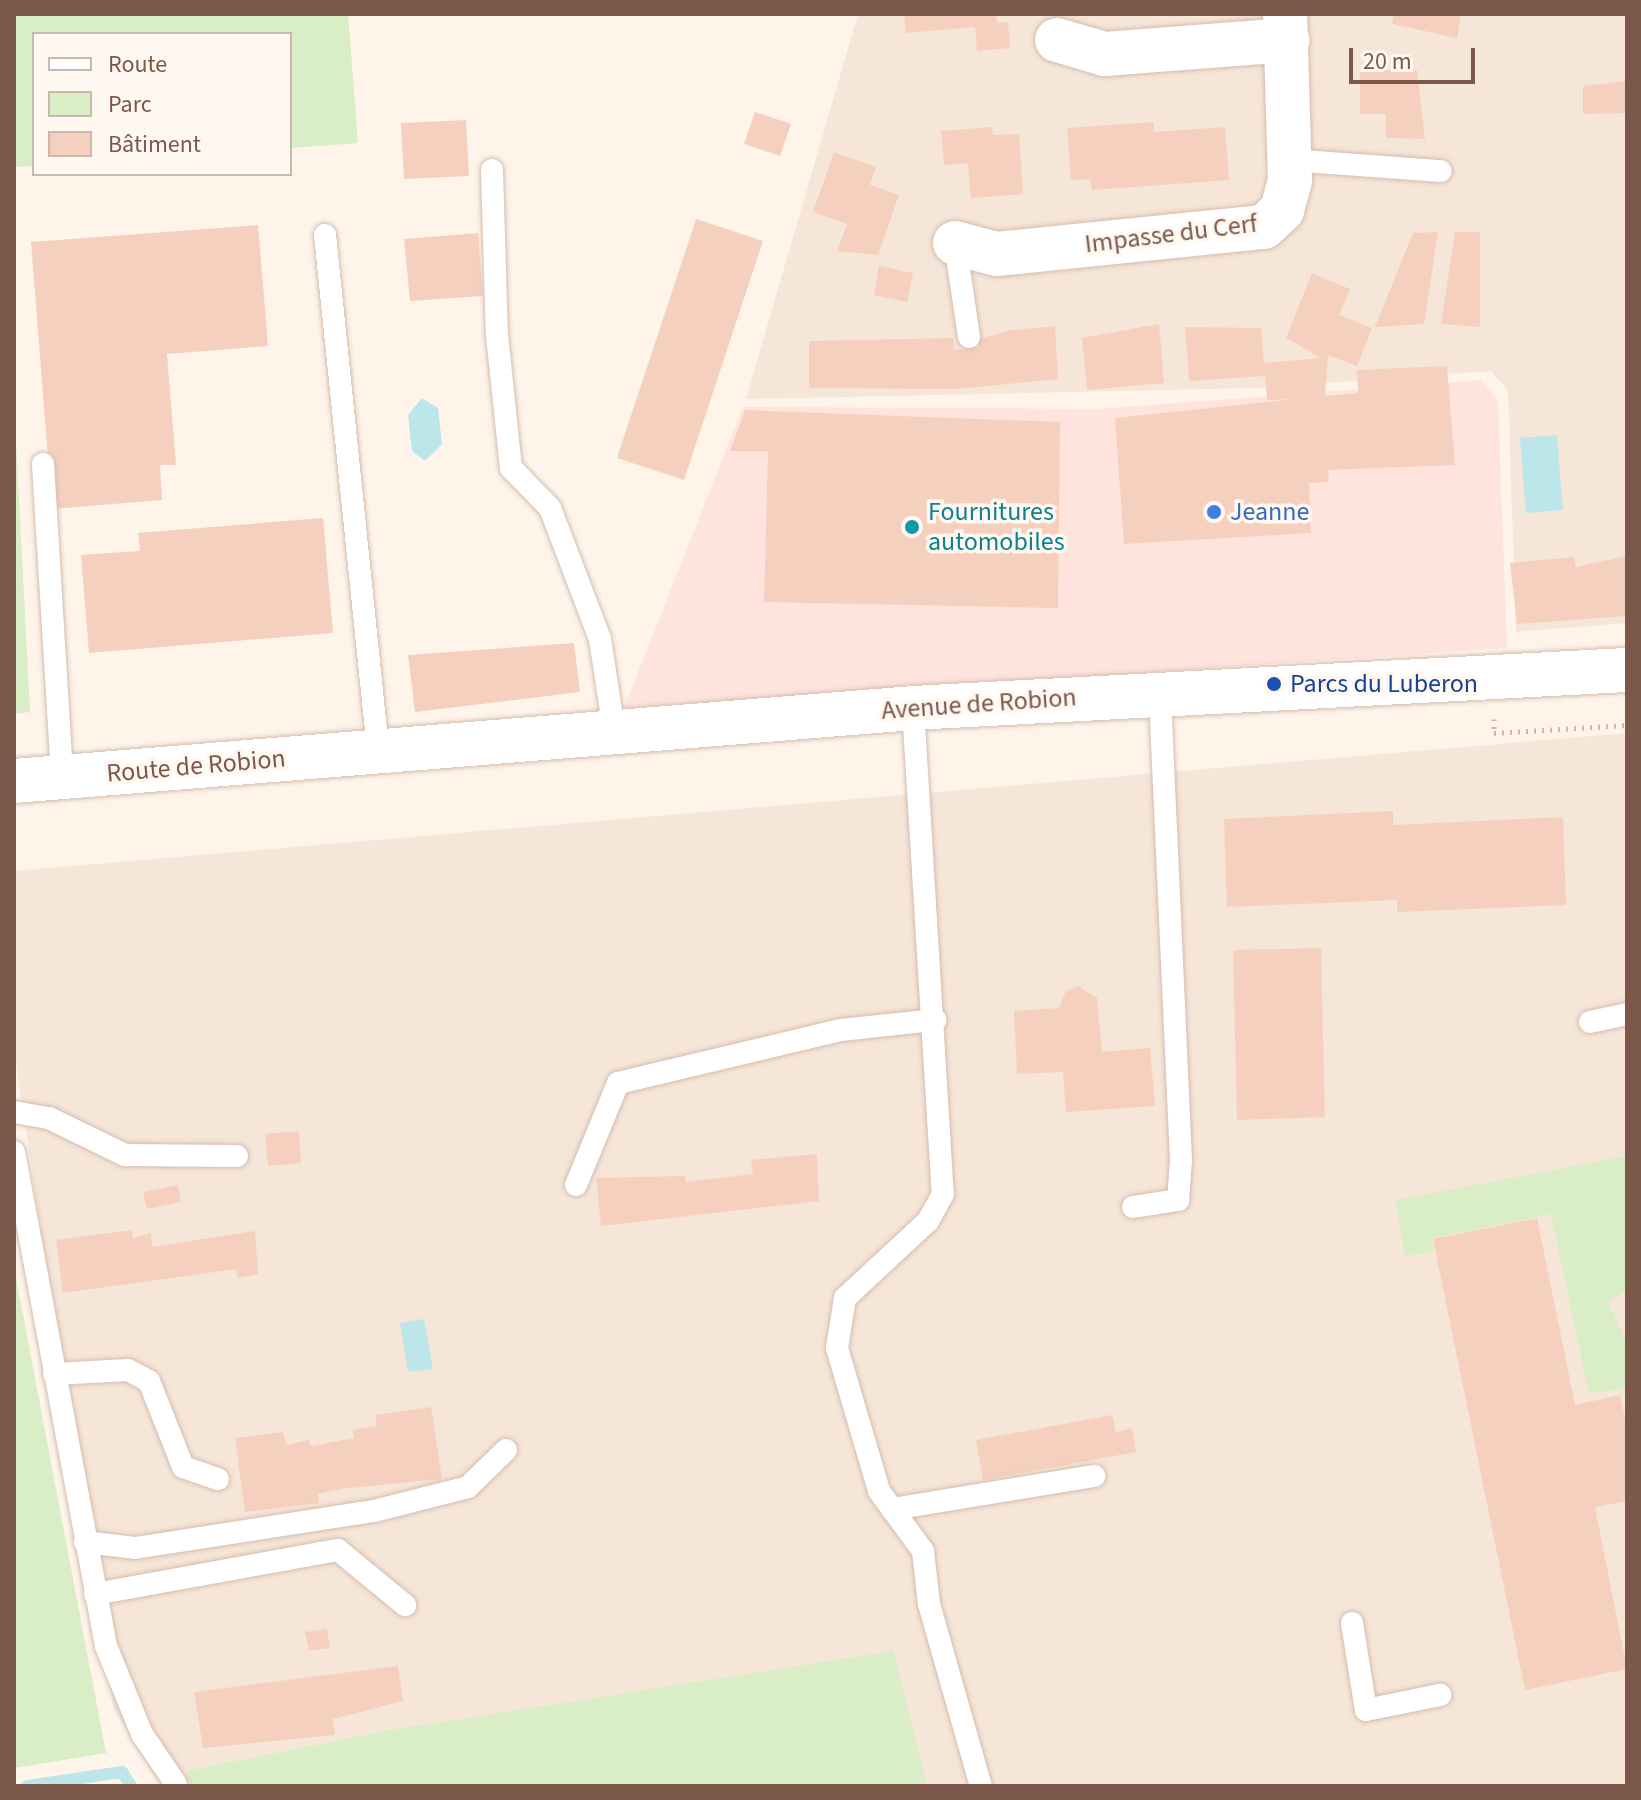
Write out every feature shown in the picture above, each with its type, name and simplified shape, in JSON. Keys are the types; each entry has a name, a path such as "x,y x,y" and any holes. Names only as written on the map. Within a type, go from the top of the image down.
{"main road":[{"path":"1057,40 1105,54 1286,27"},
{"name":"Impasse du Cerf","path":"955,243 997,254 1264,227 1282,210 1290,160 1286,27"},
{"name":"Avenue de Robion","path":"378,750 1160,691 1627,670"},
{"name":"Avenue de Robion","path":"1580,671 1627,679"},
{"name":"Route de Robion","path":"14,781 378,750"}],"lane":[{"path":"1290,160 1441,171"},
{"path":"492,170 511,468 550,508 600,639 614,731"},
{"path":"325,235 378,750"},
{"path":"955,243 969,337"},
{"path":"43,464 62,777"},
{"path":"1133,1207 1178,1200 1181,1160 1160,691"},
{"path":"913,708 935,1020 943,1194 928,1221 845,1298 837,1321 842,1371 879,1491 923,1551 929,1604 981,1786"},
{"path":"1590,1022 1627,1014"},
{"path":"576,1185 618,1083 841,1030 935,1020"},
{"path":"14,1112 49,1118 125,1155 237,1156"},
{"path":"14,1152 106,1646 142,1734 176,1784"},
{"path":"54,1374 128,1370 149,1381 183,1467 218,1479"},
{"path":"85,1542 135,1548 374,1511 468,1487 506,1450"},
{"path":"892,1509 1094,1476"},
{"path":"95,1594 338,1550 405,1605"},
{"path":"1352,1623 1366,1710 1440,1695"}],"shaded area":[{"path":"858,14 1627,14 1627,623 1516,632 1508,391 1491,371 1256,388 746,399"},
{"path":"1481,380 1498,401 1507,648 624,708 743,407 1099,409"},
{"path":"1627,733 1627,1786 160,1786 113,1708 14,1050 14,871"}],"green space":[{"path":"14,14 348,14 358,143 292,148 292,32 32,32 32,166 14,167"},
{"path":"14,403 30,712 14,714"},
{"path":"1627,1156 1627,1290 1607,1302 1627,1343 1627,1387 1589,1394 1551,1214 1432,1238 1433,1251 1405,1256 1396,1200"},
{"path":"14,1267 106,1753 14,1768"},
{"path":"893,1651 927,1786 190,1786 187,1771 385,1731"}],"water":[{"path":"422,398 438,408 442,444 425,461 412,451 408,415"},
{"path":"1557,435 1563,510 1526,513 1520,438"},
{"path":"424,1319 433,1369 408,1372 400,1323"}],"building":[{"path":"904,14 997,14 997,23 1008,22 1010,48 977,51 975,27 906,33"},
{"path":"1394,14 1461,14 1457,38 1392,24"},
{"path":"1360,70 1417,70 1425,139 1386,138 1386,114 1360,114"},
{"path":"1627,81 1627,113 1583,114 1583,86"},
{"path":"755,112 791,124 780,156 744,144"},
{"path":"466,120 469,176 404,179 401,123"},
{"path":"1154,122 1154,132 1225,127 1229,180 1092,190 1090,179 1071,180 1067,128"},
{"path":"992,127 993,135 1019,134 1023,194 971,198 968,163 944,165 941,131"},
{"path":"834,152 876,167 870,185 899,195 878,255 837,251 847,224 813,212"},
{"path":"696,219 763,241 684,480 617,458"},
{"path":"258,225 268,346 167,354 176,465 160,465 162,500 52,509 31,242"},
{"path":"1438,232 1424,324 1375,327 1413,233"},
{"path":"1455,232 1480,232 1480,327 1441,324"},
{"path":"478,233 483,296 410,301 404,239"},
{"path":"879,266 913,273 907,302 874,295"},
{"path":"1312,273 1350,289 1339,315 1372,328 1357,366 1328,355 1325,396 1358,393 1357,370 1447,366 1455,465 1328,470 1329,482 1309,483 1311,533 1124,544 1115,418 1296,399 1267,400 1265,376 1189,381 1185,327 1261,328 1264,363 1321,358 1286,338"},
{"path":"1159,324 1164,383 1087,390 1082,338"},
{"path":"1055,326 1058,379 957,389 809,388 809,341 953,338 954,350 979,348 978,339 1012,330"},
{"name":"Fournitures automobiles","path":"745,410 1060,422 1058,608 764,602 768,451 730,451"},
{"path":"323,518 333,633 89,653 81,555 140,551 138,533"},
{"path":"1627,556 1627,616 1517,624 1510,563 1574,557 1576,567"},
{"path":"574,643 580,692 415,712 408,655"},
{"path":"1393,811 1393,825 1563,817 1566,905 1397,912 1397,900 1227,907 1224,819"},
{"path":"1321,948 1325,1117 1237,1120 1233,950"},
{"path":"1078,986 1097,998 1102,1052 1150,1048 1155,1106 1066,1112 1063,1072 1017,1074 1014,1011 1059,1008 1066,991"},
{"path":"299,1131 301,1163 268,1166 265,1134"},
{"path":"817,1154 819,1201 601,1226 596,1178 685,1176 686,1182 753,1174 751,1160"},
{"path":"178,1185 181,1202 147,1209 143,1192"},
{"path":"1537,1218 1575,1405 1620,1395 1627,1428 1627,1501 1595,1507 1627,1669 1525,1690 1433,1239"},
{"path":"132,1230 133,1238 151,1233 152,1247 255,1231 258,1274 238,1278 236,1269 63,1293 56,1240"},
{"path":"431,1407 442,1479 341,1489 318,1494 319,1503 245,1512 235,1438 283,1432 286,1445 309,1440 311,1446 354,1438 353,1430 377,1426 375,1415"},
{"path":"1112,1415 1116,1432 1132,1428 1136,1452 983,1480 976,1440"},
{"path":"327,1629 330,1648 309,1651 305,1632"},
{"path":"398,1666 403,1701 333,1719 335,1735 203,1748 194,1692"}],"waterway":[{"path":"27,1786 122,1772 131,1786"}],"place":[{"name":"Jeanne","path":"1214,512"},
{"name":"Fournitures automobiles","path":"912,527"},
{"name":"Parcs du Luberon","path":"1274,684"}]}
